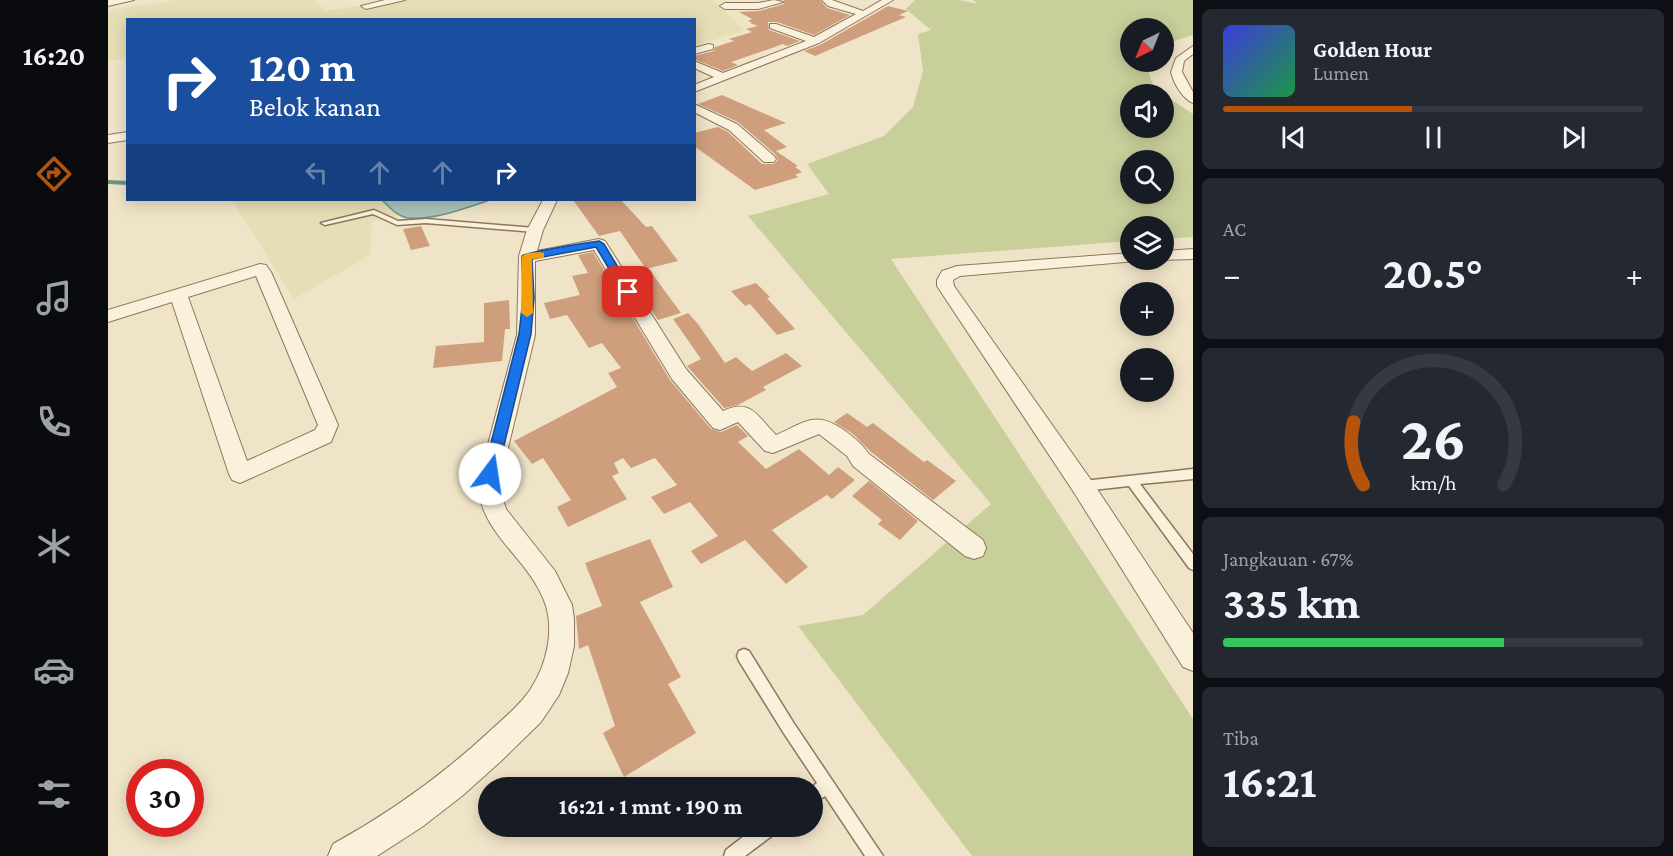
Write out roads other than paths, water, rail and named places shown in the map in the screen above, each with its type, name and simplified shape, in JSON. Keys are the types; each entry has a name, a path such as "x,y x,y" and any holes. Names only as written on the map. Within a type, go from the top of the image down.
{"street":[{"path":"108,3 130,0"},
{"path":"366,6 401,0"},
{"path":"725,6 758,6 778,2 775,0"},
{"path":"826,0 831,4 865,14"},
{"path":"696,88 815,41 865,14 883,1"},
{"path":"773,26 815,41"},
{"path":"696,50 709,46"},
{"path":"1193,49 1185,53 1177,62 1175,73 1180,84 1193,99"},
{"path":"696,65 723,78"},
{"path":"696,108 733,127 769,159"},
{"path":"108,139 126,136"},
{"path":"345,856 388,832 429,803 491,751 542,698 555,671 561,649 562,624 555,594 545,577 497,517 488,498 490,474 525,334 528,298 527,256 535,230 550,201"},
{"path":"527,256 599,244 679,374 720,422 740,412 773,445 818,426 824,427 855,450 861,460 974,548"},
{"path":"1174,255 1193,254"},
{"path":"1120,259 957,271 948,275 945,280 946,286 1083,486 1193,657"},
{"path":"108,316 178,293 255,269 263,272 328,425 322,436 240,474 178,293"}],"lane":[{"path":"325,223 374,212 397,223 426,221 535,230"},
{"path":"1083,486 1133,483 1193,474"},
{"path":"1133,483 1193,564"},
{"path":"744,656 875,856"},
{"path":"823,788 827,785"},
{"path":"732,856 757,837"}],"water":[{"path":"383,201 487,201 430,217 409,218 394,211"}],"waterway":[{"path":"108,182 126,183"}]}
